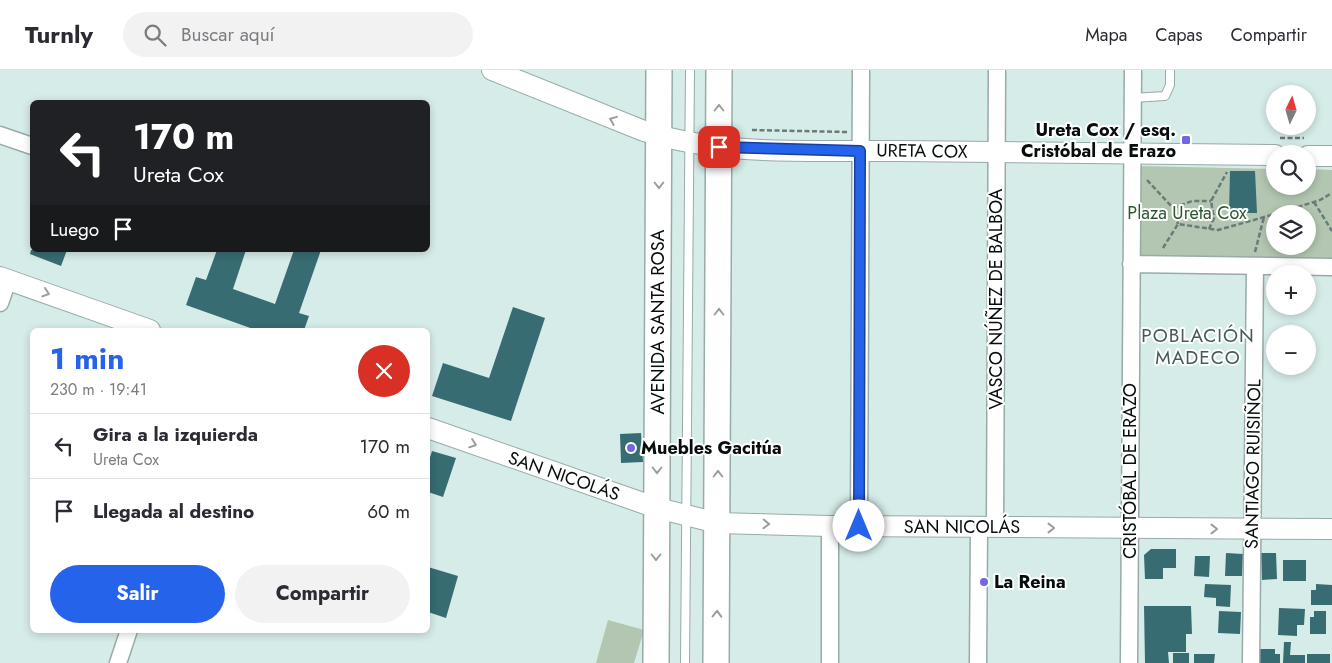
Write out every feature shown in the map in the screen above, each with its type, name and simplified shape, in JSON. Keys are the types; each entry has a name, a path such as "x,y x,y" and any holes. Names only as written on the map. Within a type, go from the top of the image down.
{"main road":[{"name":"AVENIDA SANTA ROSA","path":"656,663 659,70"},
{"path":"716,663 719,70"}],"street":[{"name":"URETA COX","path":"492,70 659,136 719,147 860,151 1266,155"},
{"path":"859,526 861,70"},
{"name":"VASCO NÚÑEZ DE BALBOA","path":"978,663 987,527 997,70"},
{"name":"CRISTÓBAL DE ERAZO","path":"1129,663 1132,70"},
{"path":"0,135 30,145"},
{"path":"1316,156 1332,156"},
{"path":"1131,264 1332,267"},
{"name":"SANTIAGO RUISIÑOL","path":"1251,663 1255,266"},
{"path":"0,303 4,278 144,328"},
{"name":"SAN NICOLÁS","path":"430,429 657,508 718,523 830,526 1332,530"},
{"path":"830,526 830,663"},
{"path":"118,663 128,633"}],"lane":[{"path":"685,663 690,70"},
{"path":"1132,98 1164,96 1170,85 1170,70"}],"path":[{"path":"1210,230 1214,218 1210,200 1222,177 1243,155"},
{"path":"1304,205 1332,193"},
{"path":"1173,208 1192,201 1210,200"},
{"path":"1314,202 1332,231"},
{"path":"1153,264 1178,224 1218,230 1264,217"},
{"path":"1255,266 1257,241 1264,217"}],"green space":[{"name":"Plaza Ureta Cox","path":"1140,166 1266,169 1266,195 1316,195 1316,169 1332,170 1332,261 1140,259"},
{"path":"608,620 644,630 634,663 596,663"}],"building":[{"path":"1230,171 1255,171 1257,213 1229,213"},
{"path":"30,252 66,252 61,266 30,254"},
{"path":"216,252 245,252 233,289 275,304 293,252 320,252 299,313 309,316 305,328 250,328 186,305 196,277 206,280"},
{"path":"513,307 545,318 511,421 432,396 443,363 489,378"},
{"name":"Muebles Gacitúa","path":"641,433 643,462 621,463 620,434"},
{"path":"432,451 456,458 443,497 430,493 430,458"},
{"path":"1151,549 1176,549 1176,568 1163,568 1163,579 1145,579 1144,555"},
{"path":"1226,553 1243,554 1242,576 1225,576"},
{"path":"1261,553 1276,553 1277,579 1262,580"},
{"path":"1195,556 1210,556 1209,577 1194,576"},
{"path":"1283,560 1306,560 1306,581 1283,581"},
{"path":"430,568 458,576 446,618 430,613"},
{"path":"1205,584 1231,585 1230,607 1216,606 1216,598 1204,597"},
{"path":"1316,584 1332,585 1332,605 1311,605 1311,590 1316,590"},
{"path":"1144,606 1191,606 1192,634 1186,634 1186,652 1168,652 1169,663 1145,663"},
{"path":"1279,608 1305,609 1304,625 1297,625 1297,636 1278,635"},
{"path":"1219,611 1241,612 1240,634 1218,633"},
{"path":"1314,611 1326,611 1326,634 1310,634 1310,617 1314,617"},
{"path":"1284,642 1291,642 1290,655 1305,655 1305,663 1283,663"},
{"path":"1259,649 1275,649 1275,654 1280,654 1280,663 1259,663"},
{"path":"1173,653 1189,653 1189,663 1173,663"},
{"path":"1194,654 1215,654 1214,663 1194,663"},
{"path":"1307,654 1330,654 1330,663 1307,663"}],"place":[{"name":"Ureta Cox / esq. Cristóbal de Erazo","path":"1186,140"},
{"name":"Muebles Gacitúa","path":"631,448"},
{"name":"La Reina","path":"984,582"}],"district":[{"name":"POBLACIÓN MADECO","path":"1198,346"}],"route":[{"path":"719,147 860,151 859,526"}]}
